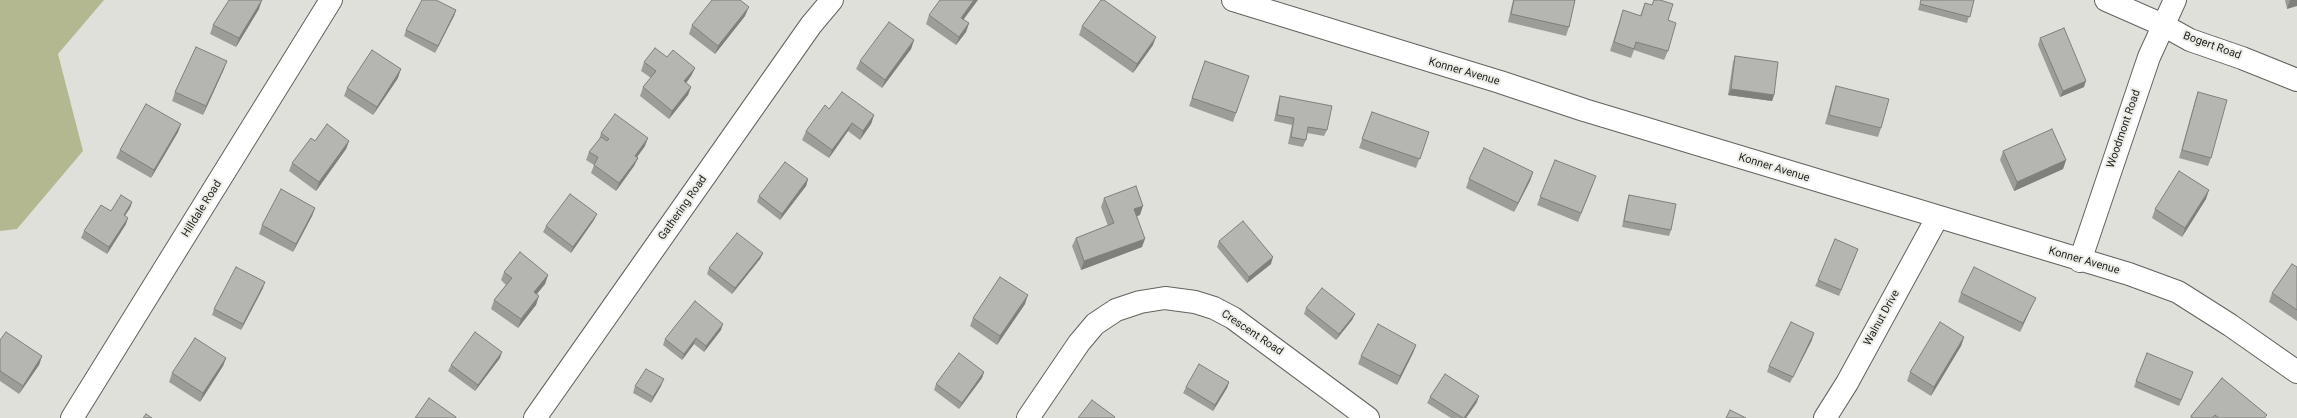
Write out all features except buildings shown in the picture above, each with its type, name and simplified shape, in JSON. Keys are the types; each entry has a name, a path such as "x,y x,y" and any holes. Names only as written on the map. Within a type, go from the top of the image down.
{"street":[{"name":"Hilldale Road","path":"72,418 331,0"},
{"name":"Gathering Road","path":"535,418 811,25 832,0"},
{"name":"Konner Avenue","path":"1233,0 1937,218 2129,274 2178,292 2230,325 2297,372"},
{"name":"Bogert Road","path":"2106,0 2162,25 2190,40 2242,58 2297,80"},
{"name":"Woodmont Road","path":"2080,260 2149,57 2162,25 2175,0"},
{"name":"Walnut Drive","path":"1826,418 1847,383 1937,218"},
{"name":"Crescent Road","path":"1028,418 1079,343 1095,324 1116,310 1140,302 1165,298 1195,302 1214,308 1233,318 1368,418"}],"green space":[{"path":"0,0 104,0 58,54 83,151 17,229 0,231"}]}
